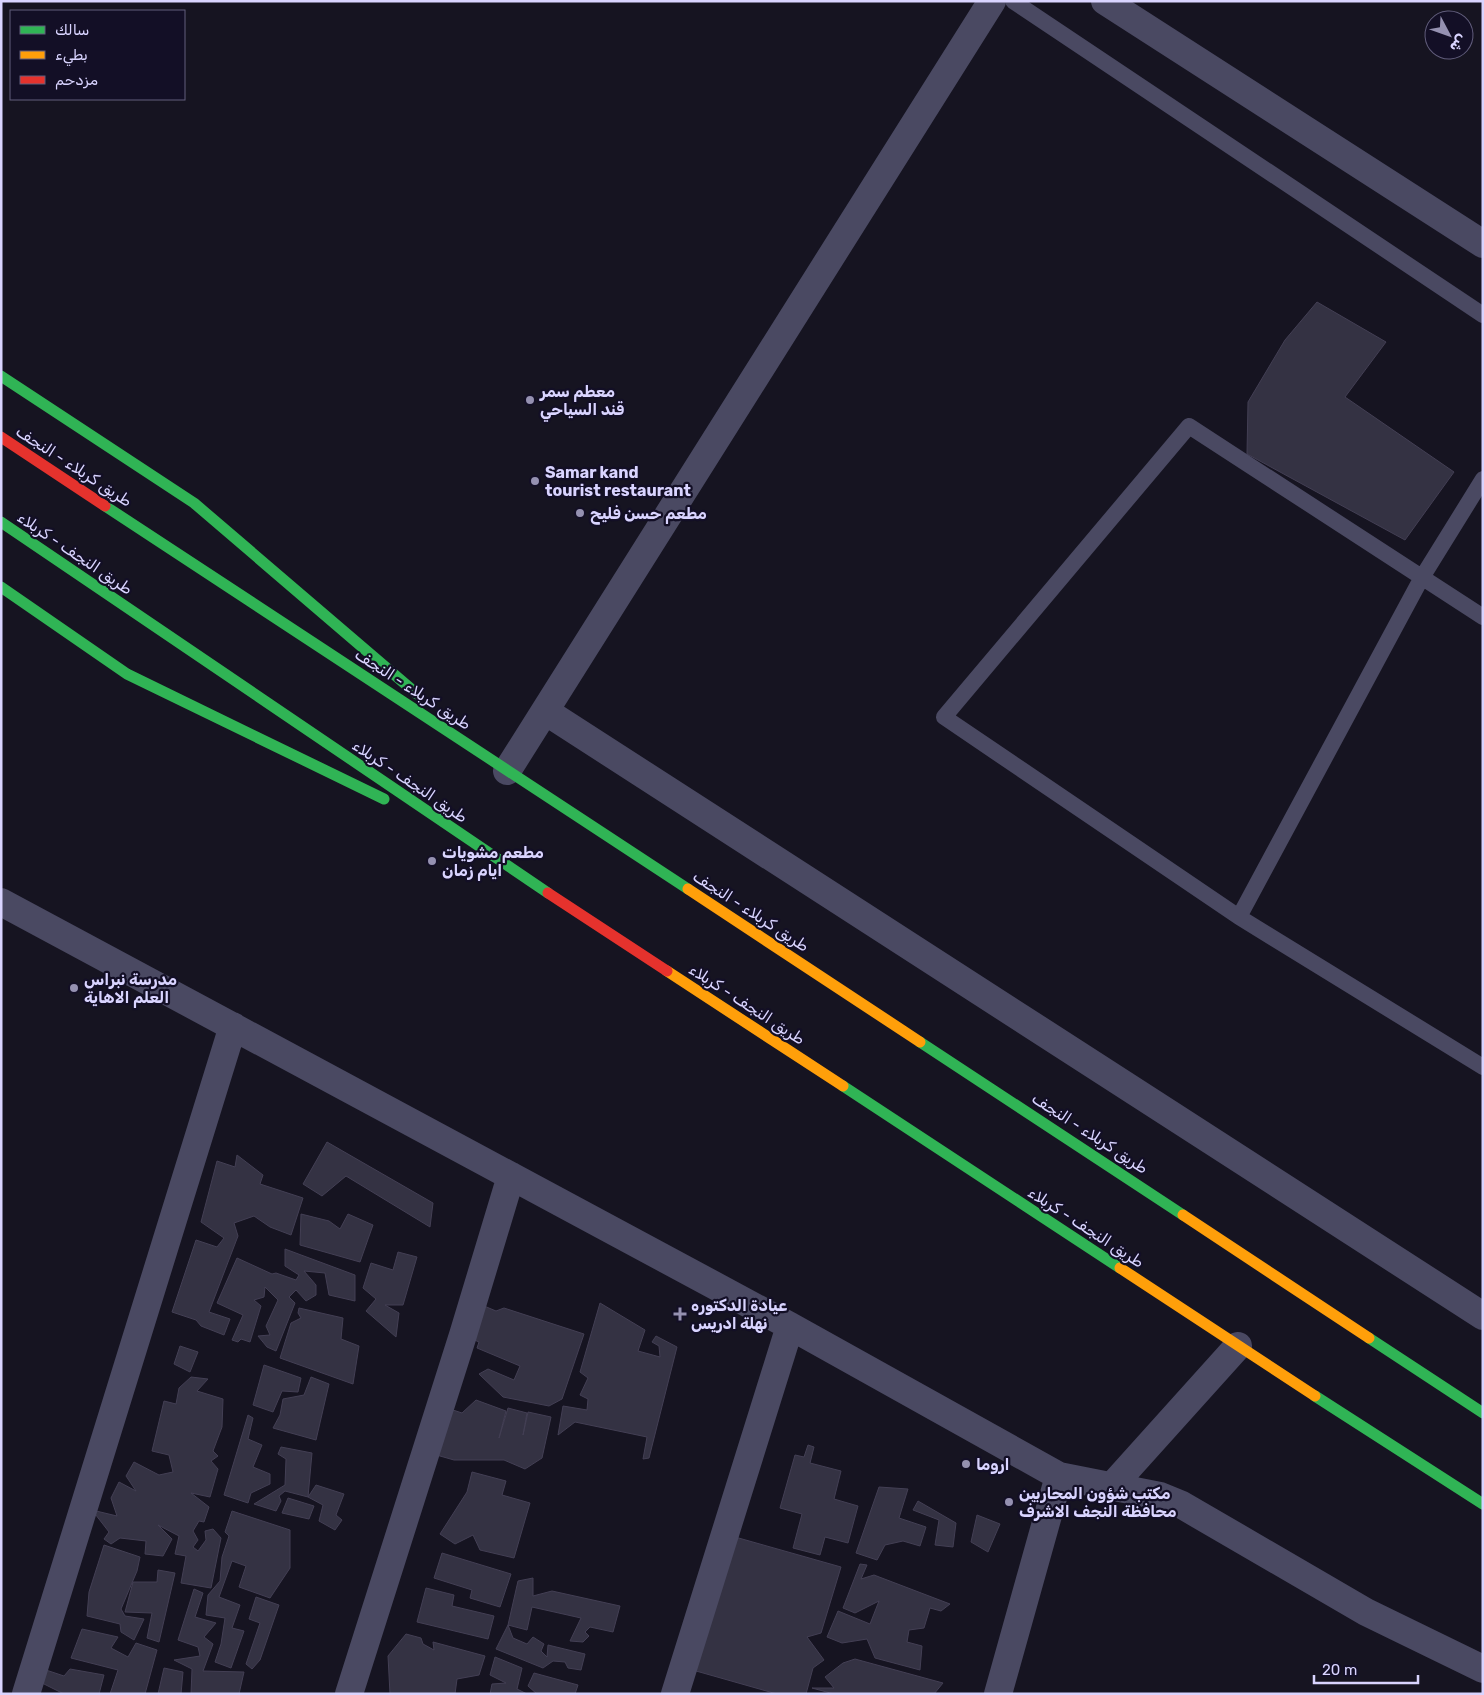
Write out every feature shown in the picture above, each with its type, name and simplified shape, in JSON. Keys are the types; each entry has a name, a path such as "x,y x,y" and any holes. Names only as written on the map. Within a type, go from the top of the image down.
{"highway":[{"path":"1,376 194,503 507,771"},
{"name":"طريق کربلاء - النجف","path":"1,437 1483,1413"},
{"name":"طريق النجف - کربلاء","path":"1,522 471,842 1238,1346 1483,1504"},
{"path":"1,587 128,674 471,842"}],"street":[{"path":"967,38 973,1"},
{"path":"507,771 992,1"},
{"path":"1105,1 1483,244"},
{"path":"545,711 1483,1316"},
{"path":"1,902 790,1326 1060,1476 1160,1496 1182,1505 1350,1603 1483,1669"},
{"path":"26,1694 233,1026"},
{"path":"349,1694 463,1335 510,1176"},
{"path":"675,1694 790,1326"},
{"path":"1112,1486 1238,1346"},
{"path":"998,1694 1060,1476"}],"lane":[{"path":"1013,1 1483,314"},
{"path":"1483,617 1421,579 1189,426 944,717 1239,917 1483,1067"},
{"path":"1239,917 1421,579 1483,479"}],"building":[{"path":"1317,302 1386,342 1345,397 1454,472 1405,540 1247,454 1248,402 1285,340"},
{"path":"327,1142 433,1203 430,1227 346,1176 322,1196 303,1184"},
{"path":"237,1155 263,1175 260,1184 303,1198 291,1235 270,1227 254,1216 234,1223 238,1236 209,1312 230,1319 224,1335 201,1326 196,1320 172,1312 196,1240 217,1247 224,1238 201,1222 217,1161 235,1167"},
{"path":"301,1214 329,1221 340,1229 348,1214 373,1225 360,1262 300,1245"},
{"path":"285,1249 355,1275 355,1301 329,1295 325,1273 304,1271 316,1285 316,1295 306,1301 296,1290 289,1297 295,1303 276,1351 267,1347 258,1336 270,1335 266,1326 278,1300 265,1287 264,1297 254,1300 261,1306 250,1342 241,1339 238,1342 232,1340 243,1315 217,1303 237,1258 272,1274 276,1273 296,1280 299,1275 285,1266"},
{"path":"398,1252 417,1257 403,1305 385,1305 399,1313 396,1337 366,1311 376,1299 363,1288 371,1263 393,1270"},
{"path":"477,1303 496,1311 504,1308 584,1334 562,1399 549,1406 503,1397 479,1374 488,1369 514,1380 520,1366 477,1348 479,1342 463,1335"},
{"path":"600,1303 645,1330 638,1351 660,1357 659,1346 652,1342 656,1336 677,1347 649,1458 643,1459 647,1437 575,1422 558,1435 563,1406 587,1410 588,1399 580,1395 588,1378 580,1372"},
{"path":"299,1308 343,1318 341,1339 359,1346 353,1384 280,1358 291,1323 301,1318 298,1313"},
{"path":"180,1346 198,1352 190,1372 174,1364"},
{"path":"264,1365 301,1378 298,1392 282,1391 273,1412 253,1405"},
{"path":"191,1377 208,1379 197,1391 223,1399 222,1427 213,1451 218,1456 211,1461 218,1469 210,1497 191,1493 209,1507 204,1522 199,1521 193,1531 198,1540 193,1547 198,1551 206,1540 205,1531 213,1529 221,1538 211,1588 181,1583 186,1556 175,1554 179,1536 158,1525 172,1539 163,1556 145,1554 146,1541 120,1538 111,1544 104,1539 109,1532 92,1510 117,1516 111,1498 119,1482 136,1491 126,1476 134,1462 159,1475 173,1472 169,1455 152,1451 164,1401 176,1404 179,1388"},
{"path":"311,1377 329,1384 316,1440 273,1428 280,1415 283,1399 304,1395"},
{"path":"476,1400 506,1411 499,1438 508,1408 527,1413 523,1435 528,1412 551,1417 542,1458 525,1469 504,1460 454,1460 426,1452 441,1406 462,1413"},
{"path":"248,1415 253,1418 248,1439 262,1445 253,1467 270,1474 270,1484 251,1493 248,1503 224,1495"},
{"path":"808,1445 814,1447 810,1463 841,1471 834,1499 858,1506 848,1543 825,1537 820,1555 793,1548 802,1514 780,1508 795,1455 804,1457"},
{"path":"281,1447 312,1453 308,1497 285,1491 279,1496 281,1501 276,1511 254,1504 285,1485 286,1459 278,1454"},
{"path":"472,1472 506,1481 502,1495 530,1503 514,1558 480,1550 473,1535 455,1544 440,1534 467,1492"},
{"path":"316,1485 344,1494 336,1515 342,1520 335,1530 319,1521 323,1505 308,1497"},
{"path":"879,1487 908,1489 899,1518 926,1527 920,1546 903,1541 885,1545 877,1560 856,1553"},
{"path":"288,1498 314,1506 309,1519 282,1513"},
{"path":"918,1501 956,1523 953,1547 935,1545 939,1520 913,1510"},
{"path":"232,1511 290,1530 290,1568 270,1598 239,1587 246,1566 232,1561 219,1597 240,1605 232,1628 244,1631 231,1668 215,1662 221,1644 225,1618 206,1615 208,1595 220,1581 222,1557 229,1536 225,1532"},
{"path":"977,1515 1000,1524 988,1552 971,1542"},
{"path":"728,1535 841,1567 821,1633 807,1637 824,1660 813,1668 806,1694 777,1694 689,1669"},
{"path":"104,1545 140,1557 137,1571 121,1609 125,1616 144,1619 134,1640 121,1632 120,1624 87,1616 89,1592"},
{"path":"442,1553 511,1574 500,1607 470,1598 472,1590 434,1578"},
{"path":"860,1564 867,1565 861,1579 874,1575 950,1604 941,1611 930,1608 924,1628 909,1630 907,1642 922,1646 920,1670 875,1658 867,1639 842,1643 827,1637 838,1611 870,1624 879,1601 855,1613 843,1608"},
{"path":"158,1570 175,1573 159,1642 147,1638 152,1613 125,1612 133,1582 157,1582"},
{"path":"533,1578 533,1596 552,1591 620,1606 613,1632 590,1627 585,1632 589,1636 583,1642 570,1641 581,1618 532,1607 527,1630 508,1625 518,1581"},
{"path":"426,1588 454,1595 452,1606 494,1616 488,1639 417,1622"},
{"path":"194,1589 203,1593 195,1617 216,1623 204,1637 213,1644 203,1671 244,1672 239,1694 191,1694 192,1669 174,1660 200,1656 198,1647 178,1640"},
{"path":"256,1597 279,1605 260,1660 252,1669 246,1664 260,1623 249,1619"},
{"path":"508,1625 513,1638 527,1644 533,1637 544,1644 541,1651 547,1657 548,1645 585,1654 581,1670 568,1668 565,1662 553,1661 543,1668 496,1649"},
{"path":"82,1629 118,1637 111,1648 128,1657 136,1643 157,1650 145,1694 110,1694 118,1670 71,1658"},
{"path":"406,1634 421,1638 423,1644 434,1650 433,1642 485,1656 479,1675 457,1679 455,1694 390,1694 388,1656"},
{"path":"495,1657 522,1668 517,1689 527,1694 490,1694 492,1684 506,1683 490,1675"},
{"path":"855,1659 943,1683 934,1694 834,1694 812,1688 834,1688 825,1677 843,1663"},
{"path":"34,1666 64,1676 70,1669 104,1675 99,1694 64,1694 36,1680"},
{"path":"164,1668 183,1672 181,1694 158,1694"},
{"path":"534,1673 578,1685 575,1694 537,1694 528,1686"}],"traffic: fast":[{"path":"1,376 194,503 417,694"},
{"path":"105,506 688,889"},
{"path":"1,522 548,893"},
{"path":"1,587 127,674 384,799"},
{"path":"920,1042 1183,1215"},
{"path":"843,1086 1120,1268"},
{"path":"1369,1338 1483,1413"},
{"path":"1315,1396 1483,1504"}],"traffic: slow":[{"path":"688,889 920,1042"},
{"path":"667,971 843,1086"},
{"path":"1183,1215 1369,1338"},
{"path":"1120,1268 1315,1396"}],"traffic: jam":[{"path":"1,437 105,506"},
{"path":"548,893 667,971"}],"place":[{"name":"معطم سمر قند السياحي","path":"530,400"},
{"name":"Samar kand tourist restaurant","path":"535,481"},
{"name":"مطعم حسن فليح","path":"580,513"},
{"name":"مطعم مشويات ايام زمان","path":"432,861"},
{"name":"مدرسة نبراس العلم الاهاية","path":"74,988"},
{"name":"عيادة الدكتوره نهلة ادريس","path":"680,1314"},
{"name":"اروما","path":"966,1464"},
{"name":"مكتب شؤون المحاربين محافظة النجف الاشرف","path":"1009,1502"}]}
